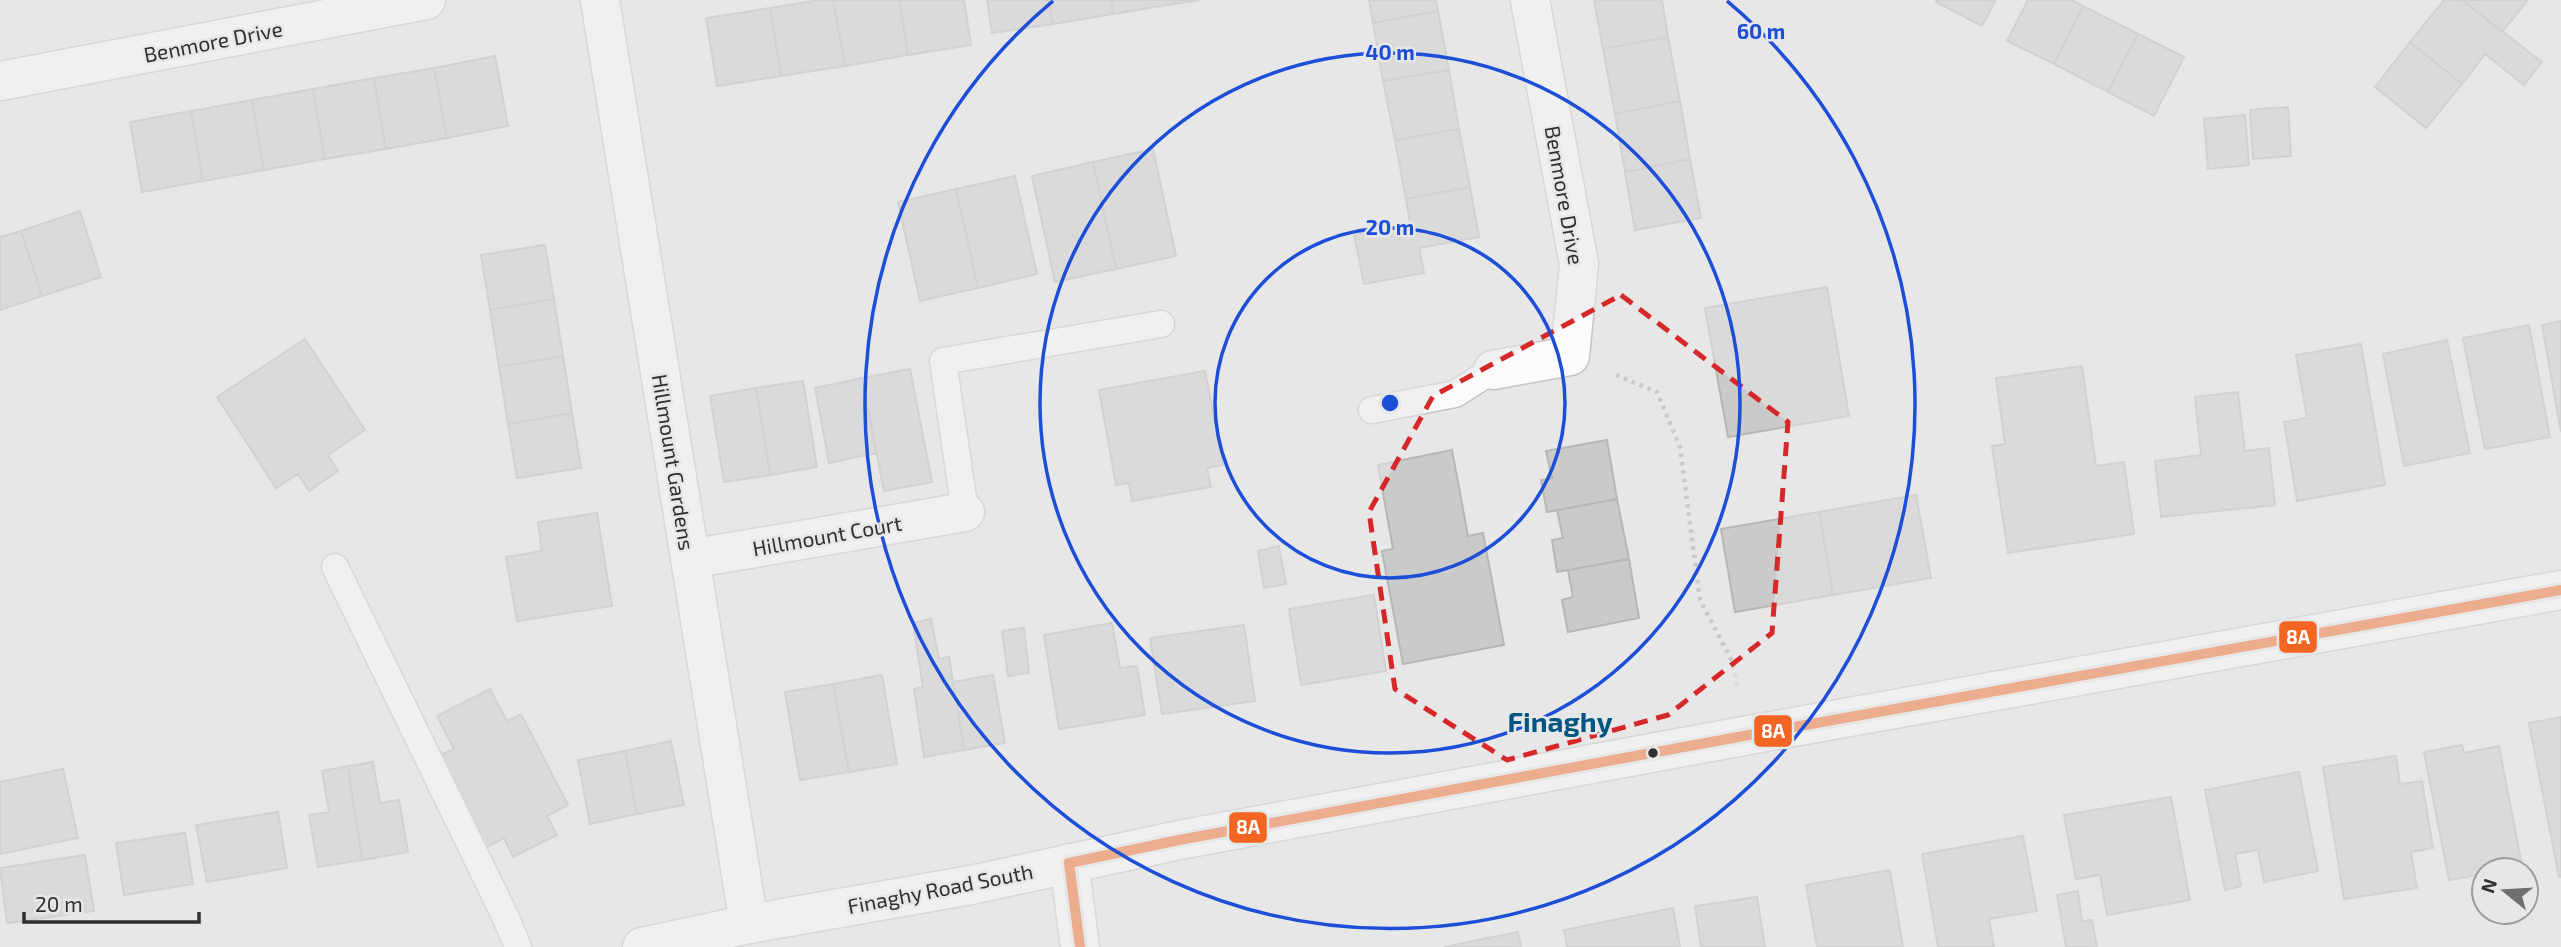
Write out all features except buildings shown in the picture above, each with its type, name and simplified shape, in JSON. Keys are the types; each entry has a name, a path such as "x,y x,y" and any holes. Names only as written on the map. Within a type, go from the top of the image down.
{"street":[{"name":"Benmore Drive","path":"0,81 426,0"},
{"name":"Hillmount Gardens","path":"600,0 749,924"},
{"name":"Benmore Drive","path":"1530,0 1579,264 1570,356"},
{"path":"1493,370 1570,356"},
{"name":"Hillmount Court","path":"690,559 965,512"},
{"name":"Finaghy Road South","path":"642,947 749,924 971,885 1179,840 2561,590"},
{"path":"1069,863 1080,947"}],"lane":[{"path":"965,512 943,361 1161,324"},
{"path":"1372,410 1455,394 1493,370"},
{"path":"335,567 518,947"}],"path":[{"path":"1570,356 1657,392 1680,447 1700,600 1732,661 1749,735"}],"highlighted area":[{"path":"1621,295 1788,422 1772,633 1668,715 1507,760 1395,689 1369,512 1433,396"}],"transit line":[{"name":"8A","path":"1080,947 1069,863 1179,840 1749,735 2561,590"}],"district":[{"name":"Finaghy","path":"1560,721"}]}
